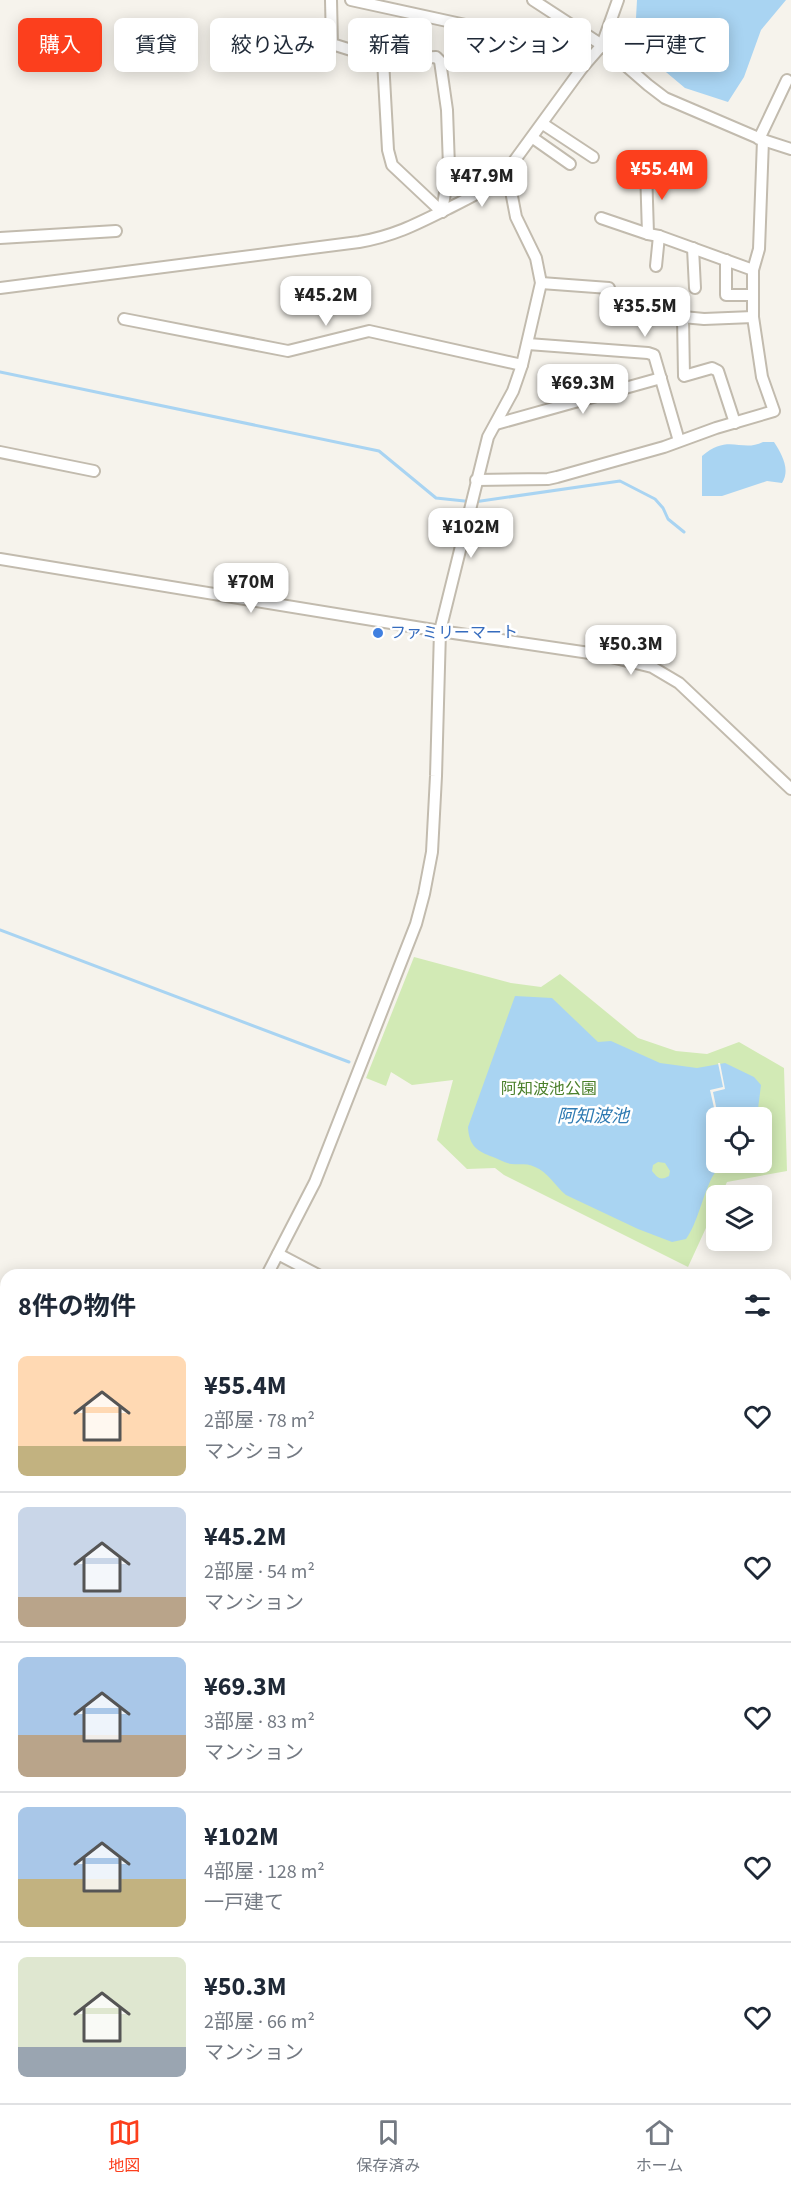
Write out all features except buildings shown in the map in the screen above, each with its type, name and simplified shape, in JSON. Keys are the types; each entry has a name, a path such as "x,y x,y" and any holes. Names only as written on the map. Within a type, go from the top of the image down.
{"street":[{"path":"331,0 332,44 348,49"},
{"path":"351,0 444,20"},
{"path":"533,0 602,45 665,98 761,140 791,149"},
{"path":"591,58 602,45 618,0"},
{"path":"432,57 436,57 440,61 447,110 450,167 442,212"},
{"path":"384,72 388,150 392,165 442,212"},
{"path":"0,288 386,237 435,217 487,189 504,175 579,72"},
{"path":"476,480 548,479 663,447 774,411 762,377 753,317 753,270 759,249 761,140 787,80"},
{"path":"543,124 593,157"},
{"path":"533,138 570,164"},
{"path":"646,169 656,266"},
{"path":"270,1269 315,1182 416,924 424,894 432,852 440,631 488,437 513,391 522,365 541,283 536,258 516,218 510,186 504,175"},
{"path":"601,218 753,270"},
{"path":"0,237 116,231"},
{"path":"693,248 695,288"},
{"path":"726,260 726,295 753,295"},
{"path":"541,283 609,288"},
{"path":"735,423 718,371 712,368 684,376 683,317 704,319 753,317"},
{"path":"124,319 288,351 369,332 522,365"},
{"path":"528,344 654,355 679,441"},
{"path":"496,424 662,378"},
{"path":"0,452 94,471"},
{"path":"0,559 440,631 603,655 652,667 679,683 791,789"},
{"path":"278,1254 307,1269"}],"green space":[{"name":"阿知波池公園","path":"414,957 511,983 541,987 560,974 638,1038 676,1051 707,1054 739,1042 784,1068 787,1171 727,1182 726,1185 706,1185 706,1228 688,1267 504,1175 495,1168 467,1169 437,1140 453,1080 412,1085 391,1072 386,1086 366,1078"}],"water":[{"path":"637,0 786,0 761,30 744,77 728,102 685,88 666,72 729,72 729,18 636,18"},
{"path":"774,442 782,456 786,472 782,483 767,481 722,496 702,496 702,456 711,449 727,444 748,446"},
{"name":"阿知波池","path":"515,996 552,998 598,1042 611,1041 660,1063 697,1068 725,1063 754,1077 761,1085 758,1107 706,1107 706,1173 715,1173 709,1185 706,1185 706,1193 691,1232 686,1239 672,1242 638,1229 566,1195 540,1169 509,1163 482,1152 472,1143 468,1127","holes":["658,1162 665,1163 670,1171 669,1176 659,1178 652,1171 653,1165"]}],"pier":[{"path":"718,1063 720,1063 725,1089 713,1092 716,1107 714,1107 710,1090 723,1087"}],"waterway":[{"path":"0,372 379,451 436,498 474,502 620,481 655,499 663,508 668,519 684,532"},
{"path":"0,930 349,1062"}],"place":[{"name":"ファミリーマート","path":"378,633"}]}
